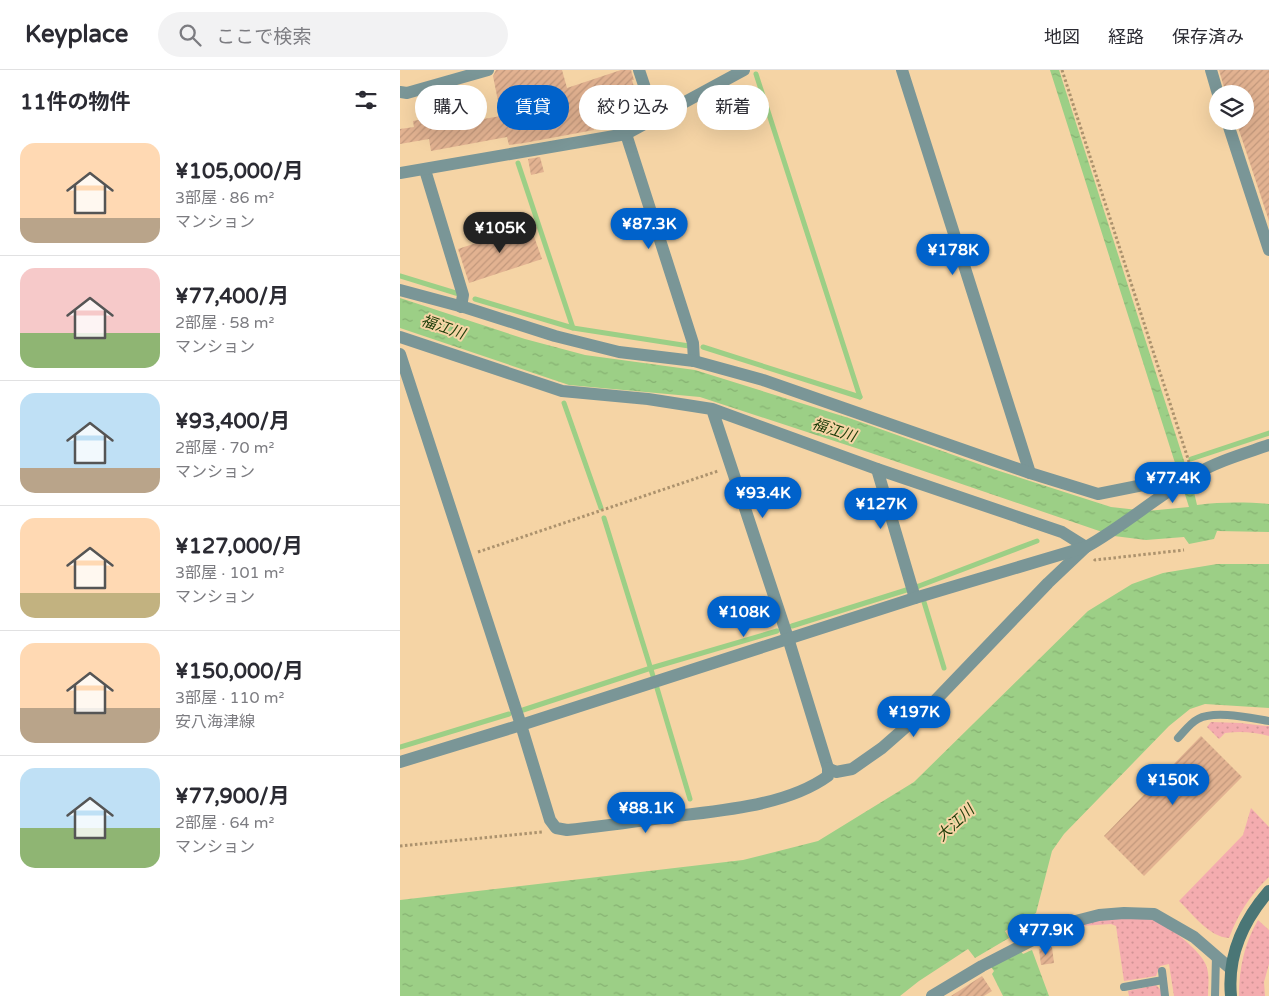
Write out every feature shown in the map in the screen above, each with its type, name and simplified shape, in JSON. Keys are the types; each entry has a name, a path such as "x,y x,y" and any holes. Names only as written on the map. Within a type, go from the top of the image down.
{"main road":[{"path":"1230,996 1231,969 1236,946 1245,923 1256,905 1269,891"}],"street":[{"path":"400,92 407,93 486,70"},
{"path":"639,70 644,85"},
{"path":"687,101 744,70"},
{"path":"902,70 1030,473"},
{"path":"1211,70 1215,85"},
{"path":"400,173 626,134 633,130"},
{"path":"1230,130 1269,250"},
{"path":"626,134 693,342 694,361"},
{"path":"425,170 464,295 461,307"},
{"path":"400,290 555,336 619,352 694,361 763,380 1030,473 1098,494 1143,485 1177,486"},
{"path":"400,337 562,391 648,399 712,410 876,469 1062,532 1086,548"},
{"path":"400,354 521,725 550,820 556,828 567,830 722,810 770,801 814,786 828,776 828,768 788,638 712,410"},
{"path":"828,768 836,772 852,769 889,742 931,705 1048,582 1086,548 1154,500 1194,475 1221,461 1269,445"},
{"path":"876,469 914,592"},
{"path":"400,762 521,725 788,638 914,592 1086,548"},
{"path":"932,996 982,966 1064,924 1099,915 1124,912 1154,914 1194,937 1231,969"}],"lane":[{"path":"1178,738 1195,720 1201,718 1219,716 1269,720"},
{"path":"1215,996 1216,956"},
{"path":"1162,971 1165,996"},
{"path":"1124,987 1163,980"}],"path":[{"path":"1062,70 1194,475"},
{"path":"466,556 730,467"},
{"path":"1086,548 1095,560 1184,550"},
{"path":"400,846 540,833 553,824"}],"shaded area":[{"path":"1211,722 1269,726 1269,736 1247,732 1231,732 1225,733 1219,739 1207,727"},
{"path":"1251,808 1269,827 1269,877 1245,905 1229,938 1222,937 1202,924 1179,901 1243,835"},
{"path":"1124,916 1144,917 1155,920 1176,933 1191,946 1206,965 1208,996 1174,996 1169,964 1160,966 1156,976 1124,981 1116,926 1111,924 1081,926 1081,923"},
{"path":"1258,920 1269,930 1269,964 1264,982 1265,996 1239,996 1243,957 1249,938"},
{"path":"1156,985 1161,990 1162,996 1129,996 1128,991"}],"water":[{"name":"福江川","path":"1050,70 1059,70 1197,505 1215,503 1269,504 1269,532 1217,531 1214,539 1189,544 1184,537 1146,540 1114,536 700,397 569,385 400,328 400,298 525,339 585,355 695,370 852,419 990,468 1111,507 1147,511 1189,507"},
{"name":"大江川","path":"1217,564 1269,564 1269,708 1205,704 1190,709 1169,726 1064,834 1052,851 1036,913 1005,931 1009,938 975,958 968,949 919,981 900,996 400,996 400,900 743,860 818,841 914,782 1088,611 1132,584 1163,573"},
{"path":"1020,950 1023,954 1032,950 1049,996 1003,996 992,974 994,971 991,967"}],"building":[{"path":"496,70 562,70 566,85 497,85 497,96 493,76"},
{"path":"621,70 631,70 634,80 632,80 633,85 579,85 579,130 594,130 509,145 507,137 431,151 429,139 400,144 400,129 414,127 413,121 415,121 415,130 487,130 487,118 497,117 497,130 569,130 569,87"},
{"path":"1219,70 1269,70 1269,221 1239,130 1254,130 1254,85 1223,85"},
{"path":"540,157 544,172 531,175 528,159"},
{"path":"530,225 542,259 469,283 458,249"},
{"path":"1201,736 1242,777 1144,876 1104,836"},
{"path":"1052,947 1054,963 1041,965 1039,949"},
{"path":"982,976 992,991 984,996 951,996"}],"waterway":[{"path":"756,74 860,397"},
{"path":"518,163 573,328"},
{"path":"400,276 459,294"},
{"path":"475,299 573,328 689,346"},
{"path":"703,347 860,397"},
{"path":"564,403 601,508"},
{"path":"1191,459 1269,433"},
{"path":"604,518 653,676"},
{"path":"792,626 919,586 1037,541"},
{"path":"924,602 944,668"},
{"path":"523,710 651,668 777,631"},
{"path":"657,688 690,799"},
{"path":"400,747 509,714"}]}
